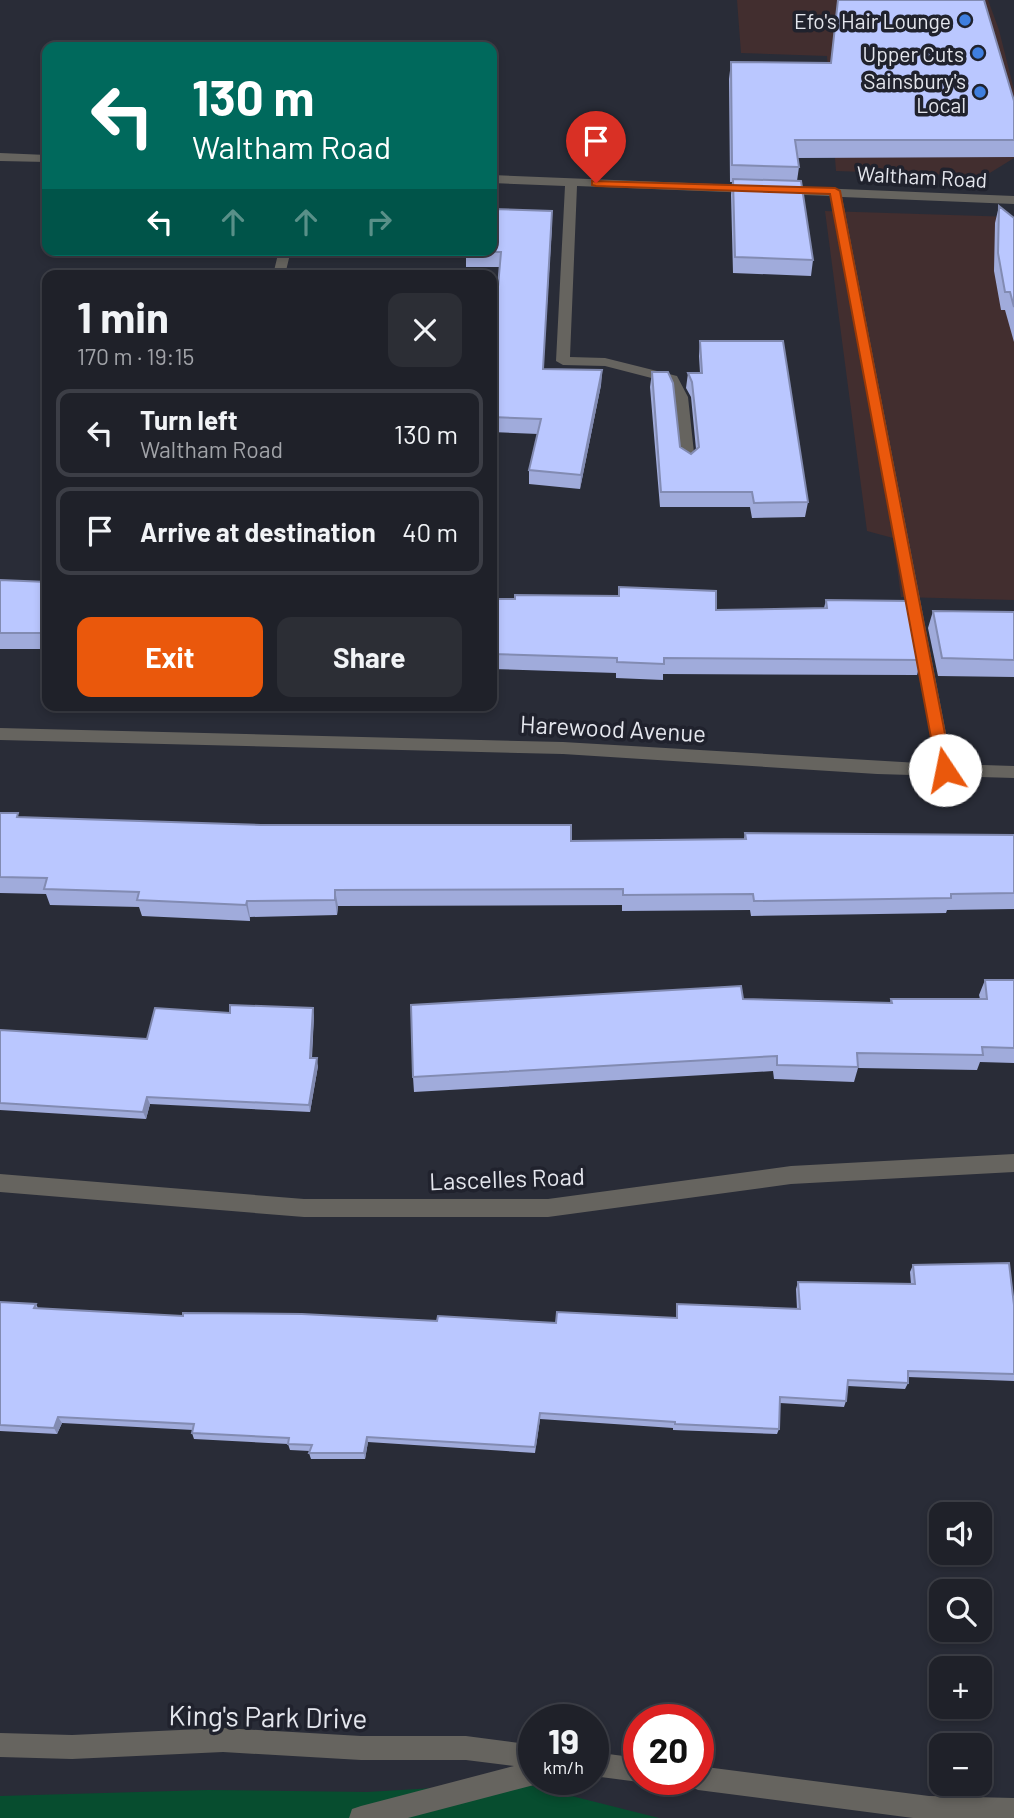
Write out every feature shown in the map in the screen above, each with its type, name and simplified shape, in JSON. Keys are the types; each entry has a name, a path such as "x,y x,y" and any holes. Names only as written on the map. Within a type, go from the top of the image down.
{"street":[{"path":"0,157 42,159"},
{"name":"Waltham Road","path":"497,179 1014,200"},
{"path":"571,182 563,361 605,362 672,379 681,397 688,462"},
{"path":"835,191 945,770"},
{"name":"Harewood Avenue","path":"0,734 563,748 1014,772"},
{"name":"Lascelles Road","path":"0,1183 304,1208 548,1208 791,1175 1014,1163"},
{"name":"King's Park Drive","path":"0,1745 72,1746 223,1740 361,1748 466,1748 518,1755"},
{"path":"361,1818 518,1777"},
{"path":"714,1779 929,1808 1014,1810"}],"shaded area":[{"path":"737,0 988,0 999,30 1014,90 1014,158 985,176 836,171 827,56 741,53"},
{"path":"825,211 1014,217 1014,600 901,597 893,538 867,531"}],"green space":[{"path":"518,1783 518,1795 568,1795 659,1818 0,1818 0,1796 208,1790 367,1792"}],"building":[{"path":"838,0 984,0 1014,101 1014,140 795,140 799,167 732,165 731,62 831,63"},
{"path":"733,179 801,181 813,260 735,257"},
{"path":"999,206 1014,218 1014,307 1010,292 1005,292 998,253"},
{"path":"497,209 552,211 543,369 602,370 581,475 529,470 541,419 497,417 497,298 501,252 497,252"},
{"path":"700,341 783,341 808,502 754,503 752,492 661,492 652,372 668,372 673,383 680,447 691,454 699,447 692,382 688,373 702,373"},
{"path":"0,580 42,582 42,633 0,633"},
{"path":"619,587 716,591 716,610 827,608 826,600 910,601 921,660 664,658 664,664 617,662 617,658 497,654 497,599 515,599 515,595 619,596"},
{"path":"933,611 1014,612 1014,660 942,658"},
{"path":"0,813 18,813 17,817 261,825 571,825 571,841 746,839 745,833 1014,835 1014,893 951,894 951,898 754,901 753,894 623,895 623,889 335,890 335,900 247,901 246,905 137,900 139,892 44,889 47,878 0,877"},
{"path":"985,980 1014,980 1014,1048 982,1047 983,1055 857,1053 858,1067 777,1065 777,1056 413,1077 411,1005 741,986 743,999 892,1003 891,999 987,999"},
{"path":"230,1005 313,1008 310,1058 317,1058 309,1105 147,1097 143,1112 0,1103 0,1030 147,1039 155,1008 230,1013"},
{"path":"1009,1263 1014,1305 1014,1374 908,1371 908,1383 848,1380 846,1401 780,1397 779,1429 540,1413 535,1447 367,1437 364,1453 309,1453 312,1445 288,1444 289,1438 192,1433 194,1424 58,1417 54,1428 0,1425 0,1302 36,1304 34,1308 183,1316 183,1313 302,1314 437,1321 438,1316 556,1323 557,1312 677,1318 677,1304 800,1309 798,1282 915,1284 913,1265"}],"place":[{"name":"Efo's Hair Lounge","path":"965,20"},
{"name":"Upper Cuts","path":"978,53"},
{"name":"Sainsbury's Local","path":"980,92"}],"route":[{"path":"596,183 835,191 945,770"}]}
